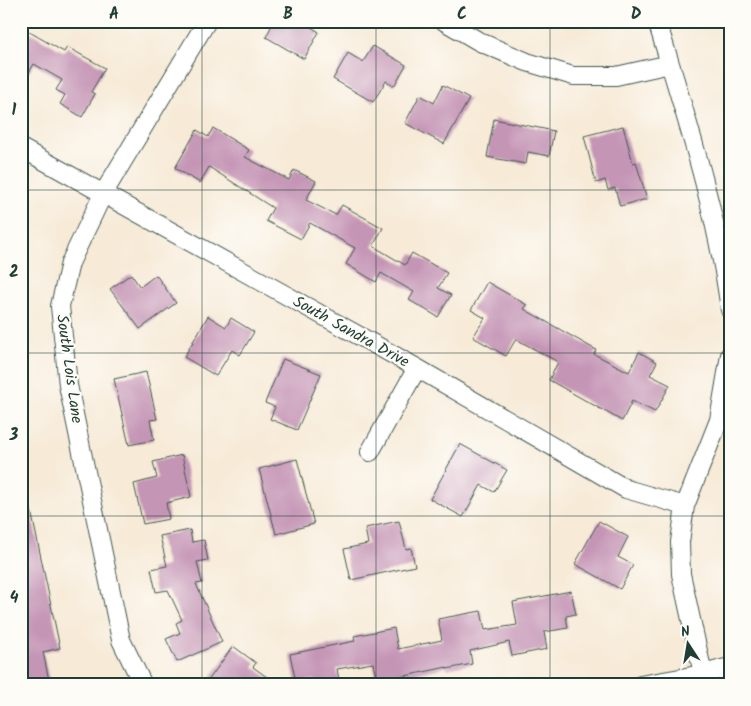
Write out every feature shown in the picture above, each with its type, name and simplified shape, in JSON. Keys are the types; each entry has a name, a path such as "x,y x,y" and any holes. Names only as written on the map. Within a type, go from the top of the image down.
{"street":[{"name":"South Lois Lane","path":"143,685 121,640 68,385 60,306 70,263 103,194 207,21"},
{"path":"444,21 480,42 573,76 616,76 670,64"},
{"path":"657,21 701,166 724,266 730,310"},
{"name":"South Sandra Drive","path":"21,148 417,368 626,489 685,506"},
{"path":"703,674 681,574 680,542 685,506 719,420 730,355"},
{"path":"370,452 417,368"},
{"path":"640,685 703,674 730,666"}],"building":[{"path":"274,21 301,21 319,32 304,59 266,37"},
{"path":"21,27 64,52 67,47 105,68 91,92 95,94 82,117 60,104 65,95 56,90 62,80 34,64 21,86"},
{"path":"373,46 406,65 394,86 386,81 373,102 333,79 348,53 363,62"},
{"path":"443,85 469,99 444,144 405,123 420,95 434,103"},
{"path":"494,119 554,131 549,156 528,152 526,164 487,157"},
{"path":"623,126 633,163 636,162 647,199 620,206 615,188 608,190 605,180 596,183 584,136"},
{"path":"213,128 249,150 245,157 289,180 294,170 316,181 306,200 336,215 342,205 383,228 373,246 405,265 412,253 447,273 438,288 451,295 438,317 409,300 414,292 381,273 376,282 346,264 355,248 310,223 301,239 266,221 273,208 209,167 200,183 175,168 197,130 208,137"},
{"path":"131,274 140,287 156,275 176,303 140,329 110,289"},
{"path":"487,282 527,305 524,309 596,350 594,354 629,372 639,352 657,362 650,375 670,385 655,412 632,401 622,421 549,380 558,362 516,339 506,356 473,337 485,318 471,310"},
{"path":"208,316 226,327 231,318 254,332 240,355 232,350 216,376 184,357"},
{"path":"283,359 321,374 297,430 270,419 275,407 265,403"},
{"path":"146,372 157,419 150,420 154,440 129,445 114,379"},
{"path":"460,444 507,470 494,492 481,485 463,517 430,499"},
{"path":"182,455 191,497 166,503 169,519 143,524 134,484 157,478 153,462"},
{"path":"297,459 314,524 276,534 259,469"},
{"path":"28,496 60,648 43,652 50,685 21,685 21,632 28,630 21,595 21,497"},
{"path":"399,521 406,549 411,548 415,566 351,580 344,549 368,544 365,528"},
{"path":"599,521 628,537 618,557 633,565 620,589 575,564"},
{"path":"190,530 192,542 204,540 208,560 197,562 202,583 196,584 222,642 177,662 166,639 180,633 176,623 182,620 168,590 156,592 151,569 167,566 160,536"},
{"path":"571,591 576,614 566,616 568,628 544,632 547,649 512,656 509,642 470,651 472,664 447,669 447,667 377,682 373,663 337,669 340,685 315,685 314,680 296,683 290,654 355,641 354,636 394,628 398,649 442,640 438,619 481,611 485,630 517,625 513,602"},
{"path":"233,646 256,663 253,667 278,685 205,685"}]}
